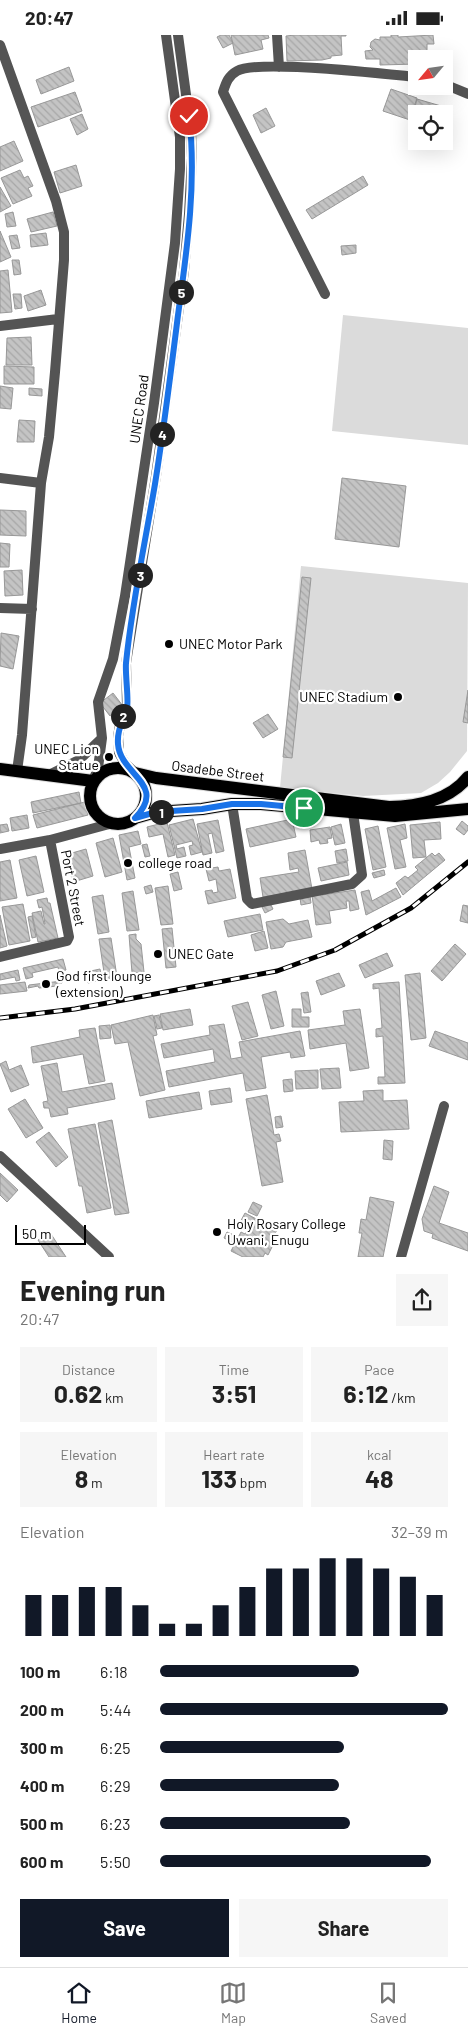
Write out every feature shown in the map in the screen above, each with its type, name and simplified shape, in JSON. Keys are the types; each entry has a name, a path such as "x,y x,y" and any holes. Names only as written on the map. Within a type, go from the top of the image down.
{"main road":[{"path":"111,768 128,769 136,773 145,787 146,795 145,804 135,818 128,823 113,823 98,816 90,793 93,781 111,768"},
{"path":"0,769 93,781"},
{"name":"Osadebe Street","path":"136,773 156,778 371,806 414,805 434,800 448,794 468,777"},
{"path":"448,794 450,811"},
{"name":"Osadebe Street","path":"135,818 156,812 202,809 232,804 261,804 395,816 468,809"}],"street":[{"name":"UNEC Road","path":"93,781 98,768 102,738 98,702 113,659 125,596 176,243 180,137 166,35"},
{"name":"UNEC Road","path":"136,773 125,763 119,753 118,736 121,720 127,707 126,663 156,476 190,214 191,134 178,35"},
{"path":"277,35 279,67"},
{"path":"0,45 56,201 64,232 64,260 48,437 41,483 22,735 17,771"},
{"path":"325,294 223,92 227,80 238,70 279,67 408,76"},
{"path":"453,88 468,94"},
{"path":"0,327 58,319"},
{"path":"144,473 156,476"},
{"path":"0,478 41,483"},
{"path":"0,608 32,609"},
{"path":"49,775 79,760 102,738"},
{"path":"232,804 247,899 252,904 352,884 357,881 362,875 353,813"},
{"path":"0,849 50,840 113,823"},
{"name":"Port 2 Street","path":"0,957 67,941 69,937 50,840"},
{"path":"401,1257 444,1106"},
{"path":"0,1157 109,1257"}],"shaded area":[{"path":"343,315 468,328 468,445 332,431"},
{"path":"301,566 468,583 467,751 450,772 438,783 421,793 363,796 280,788"}],"building":[{"path":"229,35 233,43 223,48 217,37"},
{"path":"231,35 268,35 269,38 261,40 263,49 235,55"},
{"path":"346,35 341,36 342,55 331,56 331,58 322,60 287,61 286,36"},
{"path":"391,35 398,35 398,37 433,35 434,44 427,44 427,50 408,50 408,64 380,65 380,59 366,59 365,51 373,50 370,47 371,42 375,39 380,40 380,37 391,37"},
{"path":"69,67 74,81 41,94 36,80"},
{"path":"391,89 417,98 415,105 408,105 408,119 383,111"},
{"path":"75,92 82,111 38,127 31,107"},
{"path":"417,99 438,105 415,105"},
{"path":"266,108 275,126 261,133 253,115"},
{"path":"82,114 88,129 77,135 70,119"},
{"path":"14,141 23,161 0,171 0,147"},
{"path":"76,165 82,186 60,193 54,172"},
{"path":"20,170 24,178 28,176 33,186 28,188 32,196 13,204 1,178"},
{"path":"363,176 368,185 312,219 306,210"},
{"path":"0,187 11,206 0,212"},
{"path":"13,212 16,226 7,227 5,214"},
{"path":"53,212 57,226 31,232 27,219"},
{"path":"0,231 11,257 0,262"},
{"path":"46,233 48,245 31,247 30,235"},
{"path":"17,235 20,248 12,249 9,236"},
{"path":"356,245 356,253 342,255 341,246"},
{"path":"12,260 19,260 21,274 14,275"},
{"path":"8,270 12,312 0,313 0,271"},
{"path":"41,290 46,305 28,311 24,296"},
{"path":"13,294 21,294 22,308 15,309"},
{"path":"31,337 32,365 6,365 7,338"},
{"path":"4,366 34,367 34,384 4,384"},
{"path":"0,386 13,388 11,409 0,408"},
{"path":"29,388 42,389 42,396 29,395"},
{"path":"19,420 35,421 34,442 17,442"},
{"path":"342,478 406,486 399,547 335,539"},
{"path":"0,510 26,511 26,536 0,535"},
{"path":"0,543 10,544 9,567 0,567"},
{"path":"22,570 23,595 5,596 4,571"},
{"path":"302,577 311,578 292,758 283,757"},
{"path":"1,633 19,636 13,669 0,666"},
{"path":"468,690 468,723 463,722"},
{"path":"113,693 123,706 110,716 100,703"},
{"path":"268,714 278,729 263,738 253,723"},
{"path":"79,792 81,803 33,813 31,802"},
{"path":"85,802 88,815 37,828 33,815"},
{"path":"27,815 29,828 12,831 10,818"},
{"path":"193,819 202,852 191,855 189,846 193,845 192,841 176,845 177,849 184,847 186,856 177,858 169,825"},
{"path":"292,819 296,837 250,847 246,829"},
{"path":"307,819 308,826 301,828 299,821"},
{"path":"218,820 224,851 216,853 212,833 208,834 212,853 203,855 197,824"},
{"path":"462,821 468,826 468,830 464,835 456,829"},
{"path":"167,822 175,855 168,857 163,834 149,837 147,827"},
{"path":"440,822 441,839 424,840 426,857 413,858 410,825"},
{"path":"7,824 9,831 0,833 0,825"},
{"path":"341,824 345,843 335,845 331,827"},
{"path":"405,824 407,838 400,840 406,867 395,869 387,828"},
{"path":"378,826 386,867 373,870 365,829"},
{"path":"330,827 332,838 327,839 328,843 320,844 319,840 311,842 310,830"},
{"name":"college road","path":"138,831 141,844 129,847 135,878 127,880 119,835"},
{"path":"113,838 122,872 105,877 96,843"},
{"path":"147,844 150,856 145,857 142,845"},
{"path":"86,849 93,876 73,882 65,855"},
{"path":"346,849 348,861 337,863 335,851"},
{"path":"305,850 312,889 263,897 260,878 299,872 298,868 290,870 288,853"},
{"path":"432,853 435,856 439,853 445,860 403,895 396,883 405,876 408,878 418,870 415,867"},
{"path":"36,856 44,892 27,896 19,860"},
{"path":"10,860 17,898 0,901 0,862"},
{"path":"347,862 349,875 321,881 318,868"},
{"path":"218,867 219,871 230,869 236,898 208,904 205,891 212,890 213,893 218,892 216,879 209,881 206,869"},
{"path":"384,870 385,875 374,878 372,873"},
{"path":"178,872 182,889 174,891 170,874"},
{"path":"151,885 153,892 146,894 144,887"},
{"path":"168,886 173,924 161,925 155,888"},
{"path":"396,888 401,897 366,915 361,892 369,890 372,901"},
{"path":"355,890 359,909 350,911 349,901 346,901 347,908 329,911 331,923 316,925 312,895"},
{"path":"133,891 139,930 127,931 122,893"},
{"path":"103,895 109,932 98,934 92,897"},
{"path":"310,896 311,903 301,905 300,898"},
{"path":"47,898 48,903 50,903 58,938 38,942 32,913 41,911 45,924 42,907 39,908 37,900"},
{"path":"270,903 273,909 265,913 262,907"},
{"path":"23,904 30,941 9,945 2,907"},
{"path":"463,905 468,906 468,923 460,921"},
{"path":"260,914 263,930 228,937 224,921"},
{"path":"0,915 7,946 0,948"},
{"path":"32,916 36,937 32,938 28,917"},
{"path":"283,919 289,924 308,920 312,937 286,942 283,947 271,949 266,922"},
{"path":"172,928 176,967 166,968 162,929"},
{"path":"264,931 268,948 255,951 251,935"},
{"path":"136,934 136,939 141,944 144,972 132,973 129,935"},
{"path":"111,938 117,977 105,979 99,939"},
{"path":"455,944 466,954 442,981 431,971"},
{"path":"387,953 393,966 365,978 359,965"},
{"path":"63,959 66,970 59,972 58,967 32,973 33,977 26,979 23,968"},
{"path":"100,969 102,980 88,983 86,972"},
{"path":"18,970 20,980 16,981 15,977 0,980 0,974"},
{"path":"339,973 345,986 321,995 316,981"},
{"path":"420,973 426,1038 411,1040 405,975"},
{"name":"God first lounge (extension)","path":"62,981 62,983 57,983 57,986 28,988 29,985"},
{"path":"25,982 27,991 0,994 0,985"},
{"path":"399,982 405,1083 378,1084 378,1077 385,1077 383,1036 376,1037 376,1029 382,1028 379,988 373,989 373,984"},
{"path":"276,991 284,1026 271,1029 262,995"},
{"path":"308,992 311,1012 304,1013 301,993"},
{"path":"248,1002 258,1036 242,1040 232,1006"},
{"path":"190,1009 193,1025 163,1030 160,1014"},
{"path":"292,1009 301,1009 301,1017 309,1017 309,1027 292,1027"},
{"path":"360,1009 369,1068 350,1071 346,1043 310,1049 308,1030 345,1025 343,1011"},
{"path":"153,1015 157,1035 153,1036 165,1090 140,1096 128,1042 115,1044 111,1025"},
{"path":"159,1015 162,1028 157,1029 154,1016"},
{"path":"224,1024 231,1059 242,1057 239,1042 300,1031 305,1056 291,1058 290,1052 261,1057 266,1088 246,1091 243,1073 169,1087 166,1071 215,1062 213,1049 164,1058 161,1044 210,1035 209,1026"},
{"path":"110,1025 111,1038 100,1039 99,1026"},
{"path":"95,1028 105,1081 89,1084 83,1054 33,1063 31,1047 80,1037 79,1030"},
{"path":"435,1031 468,1043 468,1060 429,1046"},
{"path":"6,1061 9,1070 21,1065 29,1085 11,1092 0,1064"},
{"path":"57,1063 62,1092 112,1083 115,1099 67,1108 68,1114 51,1117 49,1108 44,1108 43,1102 48,1101 41,1066"},
{"path":"339,1068 341,1088 322,1089 320,1069"},
{"path":"318,1070 318,1088 296,1089 295,1071"},
{"path":"292,1079 293,1091 284,1092 283,1080"},
{"path":"230,1088 232,1102 211,1105 209,1091"},
{"path":"383,1090 383,1101 407,1100 409,1129 341,1132 339,1102 364,1101 363,1091"},
{"path":"199,1092 202,1109 149,1118 146,1101"},
{"path":"267,1095 274,1135 279,1134 281,1141 276,1142 283,1182 262,1186 246,1099"},
{"path":"25,1099 43,1128 26,1138 8,1109"},
{"path":"281,1116 283,1127 276,1128 275,1117"},
{"path":"112,1120 129,1213 115,1215 98,1123"},
{"path":"95,1124 111,1208 87,1213 82,1186 79,1186 68,1129"},
{"path":"49,1132 68,1157 56,1167 36,1142"},
{"path":"384,1140 393,1141 392,1160 383,1159"},
{"path":"0,1173 18,1190 7,1202 0,1195"},
{"path":"434,1186 449,1192 439,1223 468,1233 468,1251 432,1238 433,1234 424,1231 422,1219"},
{"path":"370,1197 394,1202 383,1257 358,1257 362,1233 359,1233 361,1219 366,1220"},
{"path":"253,1202 262,1206 257,1216 248,1212"},
{"path":"245,1213 277,1230 273,1237 276,1239 268,1255 265,1253 263,1257 243,1257 231,1251 241,1232 245,1234 247,1231 238,1226"},
{"path":"227,1232 236,1236 232,1242 224,1238"},
{"path":"51,1234 66,1257 49,1257 38,1240 45,1236 46,1238"}],"railway":[{"path":"0,1018 75,1009 277,971 335,950 411,908 468,862"}],"place":[{"name":"UNEC Motor Park","path":"169,644"},
{"name":"UNEC Stadium","path":"398,697"},
{"name":"UNEC Lion Statue","path":"109,757"},
{"name":"college road","path":"128,863"},
{"name":"UNEC Gate","path":"158,954"},
{"name":"God first lounge (extension)","path":"46,984"},
{"name":"Holy Rosary College Uwani, Enugu","path":"217,1232"}],"route":[{"path":"189,116 192,158 190,214 184,271 156,476 130,632 126,663 127,707 119,729 119,753 125,763 141,779 145,787 145,804 135,818 156,812 202,809 232,804 261,804 304,808"}]}
